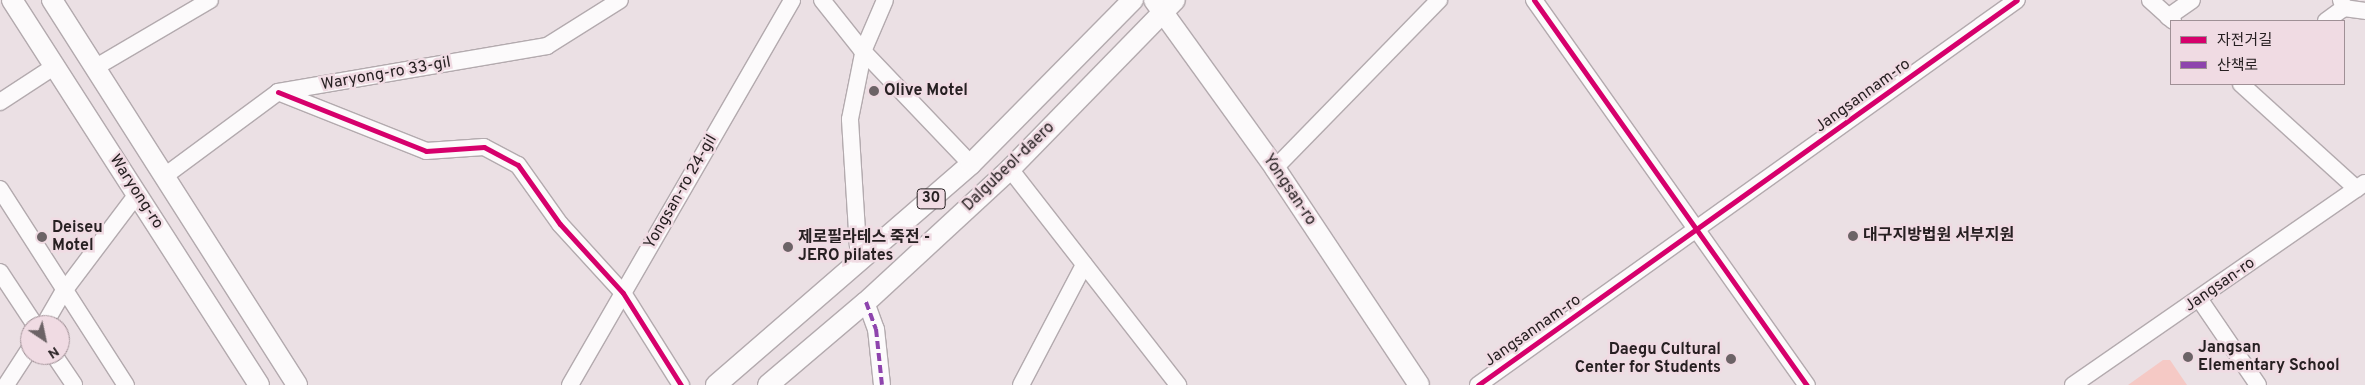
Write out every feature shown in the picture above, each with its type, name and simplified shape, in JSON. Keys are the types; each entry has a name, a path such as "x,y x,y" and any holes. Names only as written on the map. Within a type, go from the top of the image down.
{"main road":[{"name":"Waryong-ro","path":"12,0 259,385"},
{"name":"Waryong-ro","path":"52,0 166,175 297,385"},
{"name":"Dalgubeol-daero","path":"716,385 859,263 970,164 1133,0"},
{"name":"Dalgubeol-daero","path":"768,385 866,302 1010,169 1164,4"},
{"name":"Yongsan-ro","path":"1164,4 1419,385"}],"street":[{"path":"96,67 210,0"},
{"name":"Waryong-ro 33-gil","path":"166,175 278,92 547,46 620,0"},
{"name":"Yongsan-ro 24-gil","path":"570,385 792,0"},
{"name":"Dalgubeol-daero","path":"822,0 863,52 970,164"},
{"path":"859,263 850,119 863,52 885,0"},
{"path":"1275,168 1440,0"},
{"path":"1534,0 1807,385"},
{"name":"Jangsannam-ro","path":"1478,385 1697,231 2017,0"},
{"path":"2150,0 2171,19 2192,0"},
{"path":"2327,20 2342,4 2365,11"},
{"path":"0,102 55,66"},
{"path":"2243,85 2361,186"},
{"path":"278,92 426,151 484,146 518,166 560,224 623,293 681,385"},
{"path":"1010,169 1178,385"},
{"name":"Jangsan-ro","path":"2073,385 2200,300 2361,186"},
{"path":"0,189 126,385"},
{"path":"50,315 64,291 137,194"},
{"path":"1021,385 1084,265"},
{"path":"0,272 28,315"},
{"path":"2200,300 2258,385"},
{"path":"866,302 876,329 882,385"},
{"path":"6,385 20,363"},
{"path":"61,365 74,385"}],"shaded area":[{"path":"2163,360 2170,360 2187,385 2128,385"}],"marked path":[{"path":"866,302 876,329 882,385"}],"cycle path":[{"path":"1534,0 1807,385"},
{"path":"1478,385 2017,0"},
{"path":"278,92 426,151 484,147 518,165 560,224 623,293 681,385"}],"place":[{"name":"Olive Motel","path":"874,91"},
{"name":"대구지방법원 서부지원","path":"1853,236"},
{"name":"Deiseu Motel","path":"42,237"},
{"name":"제로필라테스 죽전 - JERO pilates","path":"788,247"},
{"name":"Jangsan Elementary School","path":"2188,357"},
{"name":"Daegu Cultural Center for Students","path":"1731,359"}]}
